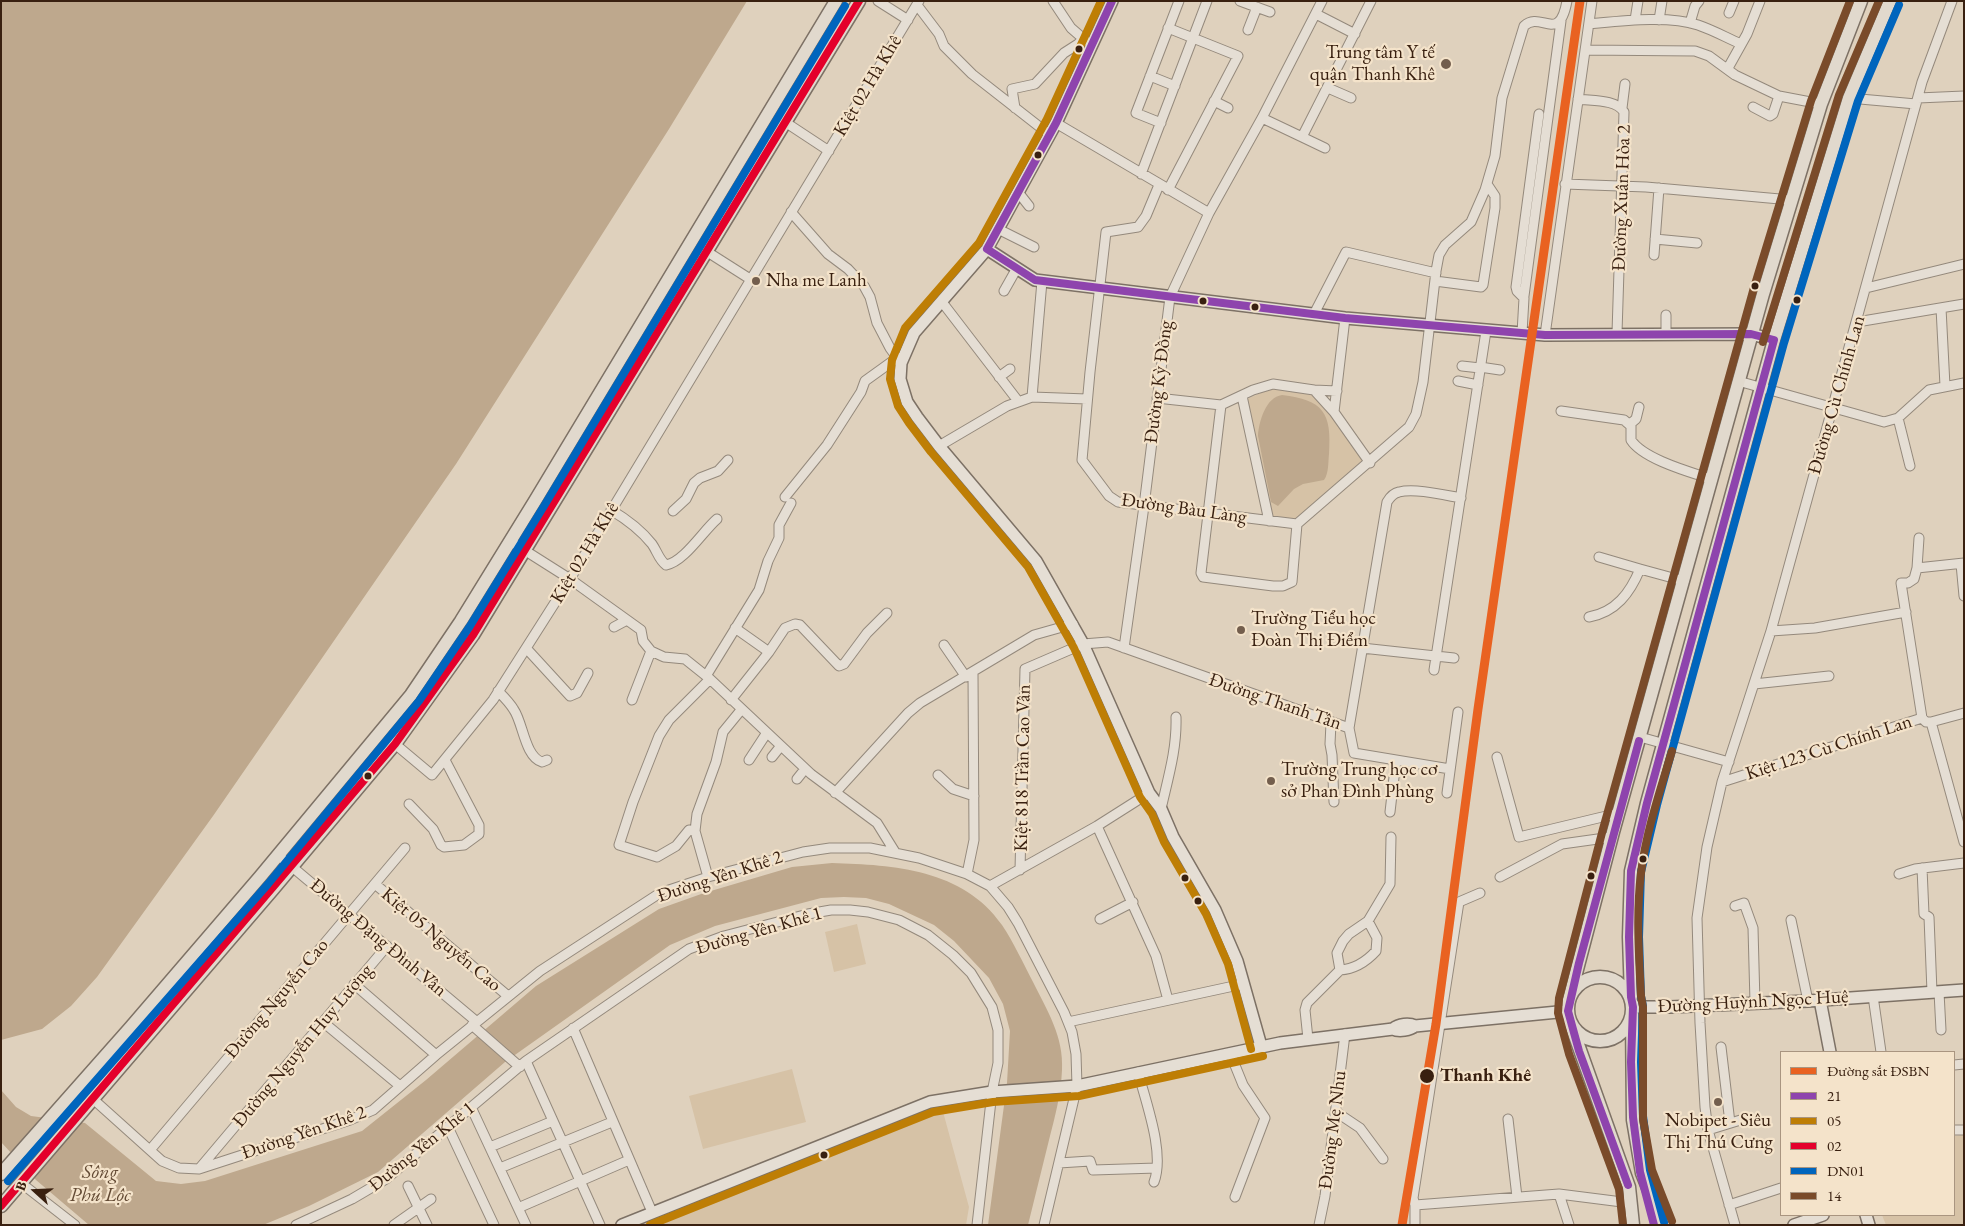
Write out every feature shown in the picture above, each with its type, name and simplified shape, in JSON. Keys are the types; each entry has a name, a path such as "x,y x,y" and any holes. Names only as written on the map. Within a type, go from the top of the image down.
{"main road":[{"path":"1,1174 278,855 412,695 510,541 836,1"},
{"path":"1,1206 293,866 394,744 474,635 858,1"},
{"path":"1640,1219 1579,1051 1569,1011 1573,991 1580,983 1589,978 1609,977 1618,981 1626,988 1632,1006 1629,1024 1623,1032 1614,1038 1594,1041 1584,1037 1576,1030 1569,1011 1612,837 1618,813 1684,581 1751,334 1821,104 1861,1"},
{"path":"1640,1219 1642,1173 1633,1120 1629,929 1631,871 1648,797 1774,340 1849,98 1890,1"},
{"path":"741,157 757,167"},
{"path":"635,333 651,342"},
{"path":"1698,526 1721,532"},
{"path":"1642,1173 1663,1225"},
{"path":"1629,1188 1630,1203 1640,1219 1654,1225"}],"street":[{"name":"Kiệt 02 Hà Khê","path":"878,1 908,20"},
{"path":"1053,1 1070,28 1088,42"},
{"path":"695,831 689,830 676,846 657,857 619,845 633,802 659,736 669,720 708,678 735,628 759,590 768,561 779,538 779,525 788,500 827,445 861,392 865,381 899,361 914,333 987,249 1056,123 1088,42 1112,1"},
{"path":"1161,123 1136,113 1179,1"},
{"path":"1141,174 1207,1"},
{"path":"1240,1 1270,12"},
{"name":"Đường Kỳ Đồng","path":"1124,648 1170,297 1209,213 1262,118 1322,1"},
{"path":"1302,137 1371,1"},
{"path":"1522,333 1524,296 1561,21 1567,1"},
{"path":"1545,335 1592,1"},
{"path":"1635,20 1638,1"},
{"path":"1659,20 1662,1"},
{"path":"1729,13 1734,1"},
{"path":"1728,68 1760,1"},
{"name":"Đường Cù Chính Lan","path":"1735,1225 1708,1130 1700,1006 1697,918 1707,847 1722,782 1771,631 1917,101 1952,1"},
{"path":"1690,23 1695,6 1699,2"},
{"name":"Kiệt 02 Hà Khê","path":"394,744 432,775 498,691 570,579 918,3"},
{"path":"918,3 939,34 944,46 972,74 1050,134"},
{"path":"1248,30 1257,7"},
{"path":"1316,14 1355,34"},
{"path":"1589,24 1635,20 1690,23 1741,44"},
{"path":"1221,405 1200,573 1203,577 1283,586 1292,582 1297,524 1370,463 1409,427 1416,414 1423,382 1439,255 1445,245 1471,222 1487,184 1495,156 1502,98 1524,26 1532,22 1554,24 1561,21"},
{"path":"1168,28 1238,56 1168,190"},
{"path":"1015,108 1012,89 1035,84 1064,53 1078,44 1088,42"},
{"path":"1585,50 1695,51 1709,56 1728,68 1735,75 1778,96 1821,104"},
{"path":"1150,76 1175,86"},
{"path":"1622,108 1625,84"},
{"path":"1328,88 1352,98"},
{"path":"1753,107 1770,116 1773,114 1778,96"},
{"path":"1849,98 1917,101 1964,96"},
{"name":"Đường Xuân Hòa 2","path":"1578,99 1612,103 1622,108 1624,112 1617,333"},
{"path":"1214,101 1228,108"},
{"path":"1524,296 1517,291 1516,287 1539,114"},
{"path":"1262,118 1325,148"},
{"name":"Kiệt 02 Hà Khê","path":"784,122 829,151"},
{"path":"1056,123 1209,213"},
{"path":"1314,314 1346,252 1435,277 1483,286 1495,208 1495,196 1487,184"},
{"path":"1566,184 1659,188 1791,200"},
{"name":"Đường Bàu Làng","path":"1159,185 1146,216 1138,227 1106,232 1082,454 1085,465 1113,500 1144,506 1297,524"},
{"path":"1654,255 1659,188"},
{"path":"1018,192 1029,206"},
{"path":"791,212 828,254 848,269 864,286 870,297 877,323 899,361 900,379 907,402 940,446 1036,561 1073,624 1149,794 1161,808 1174,837 1215,910 1237,961 1261,1046"},
{"path":"998,229 1034,247"},
{"path":"1655,239 1696,243"},
{"path":"987,249 1035,280 1345,318 1545,335 1617,333 1751,334 1774,340"},
{"path":"706,251 750,279"},
{"path":"1866,288 1964,264"},
{"path":"1004,291 1017,268"},
{"path":"1032,397 1042,281"},
{"path":"942,302 1018,401"},
{"path":"1857,322 1964,304"},
{"path":"1941,308 1945,386"},
{"path":"1666,315 1666,334"},
{"path":"1334,412 1345,318"},
{"path":"1434,670 1486,331"},
{"path":"1462,366 1500,370"},
{"path":"1000,377 1010,369"},
{"path":"1458,381 1478,385"},
{"path":"1738,381 1832,409 1884,422 1898,418 1929,390 1964,383"},
{"path":"1157,398 1221,405 1253,390 1273,384 1314,390 1337,390"},
{"path":"1314,390 1334,412 1370,463"},
{"path":"1242,396 1270,521"},
{"path":"940,446 1018,401 1032,397 1087,399"},
{"path":"1630,424 1636,419 1639,407"},
{"path":"1562,411 1613,417 1630,424"},
{"path":"1898,418 1910,466"},
{"path":"1630,424 1633,445 1679,468 1711,479"},
{"path":"673,511 686,499 694,483 700,478 718,471 728,460"},
{"name":"Đường Thanh Tân","path":"1083,644 1108,642 1349,728 1386,507 1390,497 1400,491 1411,491 1461,498"},
{"path":"611,510 634,524 653,545 661,562 666,565 670,564 695,543 717,519"},
{"path":"1919,538 1917,568 1914,579 1901,583 1922,718"},
{"path":"510,541 570,579 641,630 643,641 651,651 664,657 685,659 708,678 805,769 882,828 896,852"},
{"path":"1599,557 1684,581"},
{"path":"1917,568 1962,563 1964,596"},
{"path":"1589,616 1604,614 1621,600 1635,582 1640,569"},
{"path":"1771,631 1815,628 1906,612"},
{"path":"731,700 786,628 795,624 800,625 839,666 844,664 867,633 887,613"},
{"path":"614,627 627,620"},
{"path":"835,793 908,713 938,691 970,675 1034,635 1073,624"},
{"path":"735,628 769,652"},
{"name":"Kiệt 818 Trần Cao Vân","path":"1020,870 1025,669 1083,644"},
{"path":"944,645 970,675 974,840 967,874"},
{"path":"526,648 570,696 578,693 588,672"},
{"path":"1362,648 1454,658"},
{"path":"632,700 651,651"},
{"path":"1754,684 1829,676"},
{"path":"498,691 515,710 524,737 537,760 542,762 547,760"},
{"path":"708,877 695,831 696,814 716,762 722,732 741,710"},
{"path":"1447,793 1458,712"},
{"name":"Kiệt 123 Cù Chính Lan","path":"1722,782 1922,718 1926,722 1931,722 1964,713"},
{"path":"1161,808 1174,754 1176,717"},
{"path":"1931,722 1964,842"},
{"path":"1331,723 1330,744 1334,802"},
{"path":"1349,728 1354,753 1450,769"},
{"path":"749,760 766,734"},
{"path":"1640,737 1729,762"},
{"path":"772,757 780,747"},
{"path":"1497,757 1519,836 1618,813"},
{"path":"409,804 433,829 441,845 444,847 464,845 479,834 479,825 445,760"},
{"path":"1390,812 1396,760"},
{"path":"797,779 805,769"},
{"path":"938,776 953,789 974,796"},
{"path":"990,886 1097,826 1149,794"},
{"path":"1097,826 1156,956 1168,1000"},
{"path":"1340,970 1338,949 1349,934 1368,921 1390,884 1391,837"},
{"path":"1500,877 1562,844 1612,837"},
{"name":"Đường Yên Khê 2","path":"93,1099 162,1161 179,1168 199,1169 364,1115 373,1110 436,1055 547,966 643,903 674,888 708,877 817,849 857,847 896,852 967,874 990,886 1004,901 1018,923 1068,1022 1076,1054 1077,1086 1044,1225"},
{"name":"Đường Nguyễn Cao","path":"150,1150 405,848"},
{"name":"Đường Đặng Đình Vân","path":"278,855 350,914 520,1064"},
{"path":"1899,874 1922,868 1964,863"},
{"path":"1922,868 1924,914 1929,917 1941,1030"},
{"name":"Kiệt 05 Nguyễn Cao","path":"375,884 508,996"},
{"path":"1415,1225 1413,1198 1459,902 1480,893"},
{"path":"1100,919 1132,902"},
{"path":"1735,906 1744,903 1753,928 1755,1003"},
{"name":"Đường Yên Khê 1","path":"296,1225 311,1222 386,1179 520,1064 689,949 724,936 808,914 831,910 868,912 891,917 914,926 938,942 971,974 992,1007 998,1030 998,1063 992,1092 977,1225"},
{"path":"1791,920 1808,1001"},
{"path":"1308,1039 1305,1010 1307,1003 1340,970 1357,966 1370,958 1376,951 1377,938 1368,921"},
{"name":"Đường Nguyễn Huy Lượng","path":"199,1169 387,946"},
{"path":"354,984 436,1055"},
{"path":"1068,1022 1243,984"},
{"name":"Đường Huỳnh Ngọc Huệ","path":"1632,1006 1700,1006 1808,1001 1964,990"},
{"name":"Đường Huỳnh Ngọc Huệ","path":"1873,996 1881,1051"},
{"path":"1820,1000 1830,1051"},
{"path":"622,1225 930,1102 992,1092 1077,1086 1230,1052 1308,1039 1393,1029 1397,1031 1415,1026 1440,1023 1569,1011"},
{"path":"322,1022 400,1086"},
{"path":"572,1028 652,1212"},
{"name":"Đường Mẹ Nhu","path":"1319,1225 1326,1196 1345,1034"},
{"path":"1721,1047 1730,1123"},
{"path":"1230,1052 1243,1085 1265,1118 1235,1197"},
{"path":"520,1064 553,1121 600,1225"},
{"path":"1138,1072 1158,1150 1158,1168 1154,1182"},
{"path":"471,1107 526,1225"},
{"path":"1336,1112 1360,1128 1383,1159"},
{"path":"1708,1130 1746,1118"},
{"path":"1508,1119 1517,1197"},
{"path":"490,1147 553,1121"},
{"path":"500,1168 612,1122"},
{"path":"448,1126 494,1225"},
{"path":"518,1208 629,1160"},
{"path":"1059,1163 1090,1161 1093,1170 1158,1168"},
{"path":"23,1181 75,1225"},
{"path":"408,1186 426,1225"},
{"path":"1729,1205 1780,1188"},
{"path":"1415,1205 1559,1194 1630,1203"},
{"path":"1559,1194 1569,1225"},
{"path":"394,1225 418,1206 431,1199"},
{"path":"1794,1225 1820,1216"}],"shaded area":[{"path":"1269,389 1306,390 1315,394 1363,457 1362,462 1296,521 1270,518 1245,400"},
{"path":"857,924 866,964 834,972 825,932"},
{"path":"792,1069 806,1122 703,1149 689,1096"},
{"path":"942,1108 969,1207 966,1225 641,1225 883,1128"},
{"path":"1964,1135 1964,1225 1886,1225 1882,1216 1955,1216 1955,1136"}],"water":[{"path":"1,1 747,1 669,129 456,464 213,816 97,977 71,1006 42,1029 1,1040"},
{"path":"1282,395 1307,400 1316,405 1326,418 1330,440 1327,474 1324,480 1303,484 1294,489 1278,506 1271,502 1258,436 1264,411 1272,400"},
{"name":"Sông Phú Lộc","path":"832,863 903,869 947,881 968,892 986,906 1002,925 1014,946 1054,1024 1062,1058 1057,1105 1028,1225 988,1225 1007,1083 1010,1031 1003,1004 989,978 954,941 934,925 889,904 866,898 821,898 715,926 670,945 505,1062 378,1172 309,1206 263,1225 89,1225 36,1180 1,1142 1,1090 16,1107 31,1116 85,1123 156,1181 181,1184 205,1181 362,1131 426,1080 536,986 659,909 704,893 792,867"}],"rail line":[{"name":"ĐSBN","path":"1402,1225 1436,1024 1478,709 1580,1"}],"transit line":[{"name":"02","path":"1,1206 395,744 473,635 859,1"},
{"name":"05","path":"1101,1 1047,119 979,243 905,328 892,360 890,379 898,406 909,423 931,452 1028,567 1074,648 1140,797 1152,814 1164,842 1206,914 1228,964 1251,1049"},
{"name":"21","path":"987,249 1056,123 1112,1"},
{"name":"14","path":"1623,1225 1619,1189 1569,1054 1558,1013 1559,998 1603,829 1753,291 1811,101 1850,1"},
{"name":"14","path":"1763,342 1839,95 1879,1"},
{"name":"DN01","path":"1664,1222 1650,1170 1643,1116 1641,1062 1643,1006 1639,937 1641,872 1657,805 1784,343 1858,101 1899,5"},
{"name":"DN01","path":"8,1181 268,884 419,701 470,626 544,506 845,6"},
{"name":"21","path":"987,249 1035,280 1345,318 1545,335 1751,334 1774,340 1647,803 1631,871 1629,937 1633,1007 1631,1062 1633,1117 1640,1172 1654,1225"},
{"name":"21","path":"1628,1185 1579,1051 1568,1011 1579,963 1639,741"},
{"name":"14","path":"1672,751 1646,842 1639,888 1638,919 1643,1007 1643,1119 1652,1170 1672,1221"},
{"name":"05","path":"650,1225 933,1112 993,1102 1079,1096 1263,1056"}],"place":[{"name":"Trung tâm Y tế quận Thanh Khê","path":"1446,64"},
{"name":"Nha me Lanh","path":"756,281"},
{"name":"Trường Tiểu học Đoàn Thị Điểm","path":"1241,630"},
{"name":"Trường Trung học cơ sở Phan Đình Phùng","path":"1271,781"},
{"name":"Thanh Khê","path":"1427,1076"},
{"name":"Nobipet - Siêu Thị Thú Cưng","path":"1718,1102"}]}
